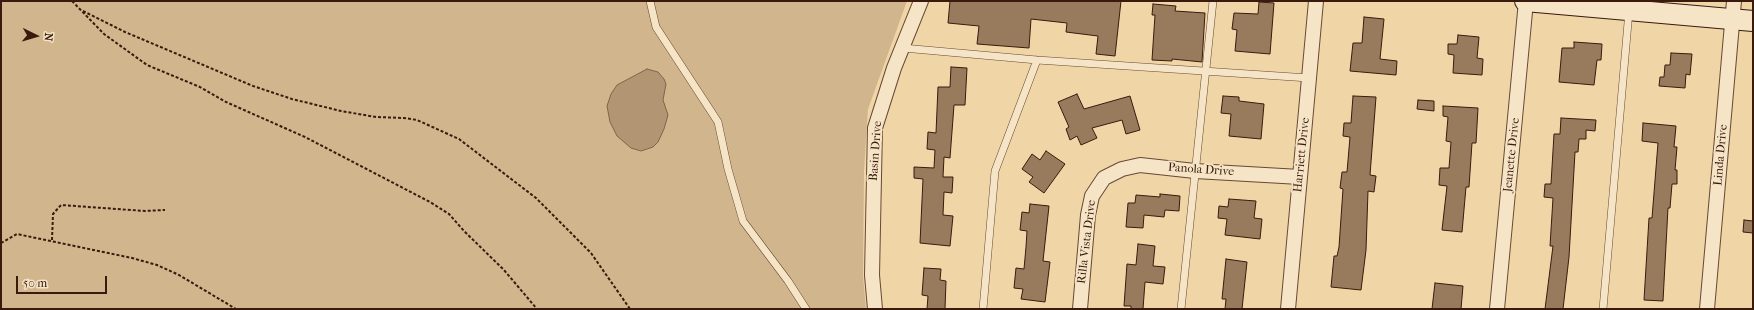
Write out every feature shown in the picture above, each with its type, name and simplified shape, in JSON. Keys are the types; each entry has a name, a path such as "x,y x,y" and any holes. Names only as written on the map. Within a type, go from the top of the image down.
{"main road":[{"path":"1526,1 1733,10 1753,21"}],"street":[{"name":"Basin Drive","path":"875,309 872,275 875,128 894,68 921,1"},
{"name":"Harriett Drive","path":"1288,309 1316,1"},
{"name":"Jeanette Drive","path":"1497,309 1526,1"},
{"name":"Linda Drive","path":"1707,309 1733,10"},
{"name":"Panola Drive","path":"1104,178 1122,169 1140,166 1195,171 1300,177"},
{"name":"Rilla Vista Drive","path":"1080,309 1088,216 1092,196 1104,178"}],"lane":[{"path":"650,1 656,27 718,122 728,169 743,221 788,281 806,309"},
{"path":"1182,309 1213,1"},
{"path":"1603,309 1630,6"},
{"path":"903,48 1036,60 1309,78"},
{"path":"983,309 995,171 1036,60"}],"path":[{"path":"72,1 104,34 147,65 305,137 430,202 449,214 464,231 504,270 537,309"},
{"path":"83,11 125,32 253,86 292,99 341,111 418,120 459,139 536,198 591,254 630,309"},
{"path":"52,240 53,214 61,205 145,211 165,210"},
{"path":"1,243 17,234 96,249 157,265 179,275 236,309"}],"shaded area":[{"path":"1,1 907,1 868,109 864,171 863,276 866,309 1,309"},
{"path":"647,69 658,72 664,79 666,84 663,100 668,115 658,142 653,147 641,151 631,148 617,136 610,122 607,106 611,94 617,85"}],"building":[{"path":"950,1 1121,1 1115,56 1096,54 1098,36 1066,32 1067,23 1031,19 1029,48 977,44 979,26 948,23"},
{"path":"1259,2 1274,3 1270,54 1235,51 1237,30 1232,29 1234,13 1258,14"},
{"path":"1153,4 1176,6 1175,11 1205,13 1202,62 1172,59 1172,61 1152,60 1155,15 1152,15"},
{"path":"1364,17 1384,19 1380,59 1397,61 1396,75 1350,71 1353,43 1362,43"},
{"path":"1458,35 1479,37 1477,58 1483,59 1482,75 1453,73 1454,55 1448,54 1448,44 1457,44"},
{"path":"1574,42 1602,44 1601,60 1597,60 1594,85 1559,82 1562,48 1574,48"},
{"path":"1671,53 1692,54 1690,75 1686,74 1685,88 1659,86 1660,77 1664,77 1665,65 1670,65"},
{"path":"951,67 967,68 965,105 954,105 950,158 944,157 943,177 953,177 952,193 944,192 943,215 953,216 950,246 920,243 923,179 914,178 914,167 934,168 935,150 927,149 928,132 936,133 938,87 950,87"},
{"path":"1077,94 1084,109 1130,96 1140,130 1126,134 1122,120 1092,128 1097,138 1081,145 1077,136 1070,140 1066,129 1069,127 1058,102"},
{"path":"1223,96 1239,97 1239,101 1264,104 1261,139 1229,136 1231,114 1221,113"},
{"path":"1353,96 1376,97 1370,175 1376,176 1374,192 1368,191 1366,250 1361,290 1331,287 1334,256 1337,256 1339,247 1343,189 1340,188 1342,172 1347,172 1350,137 1343,136 1344,123 1351,123"},
{"path":"1418,100 1434,101 1434,111 1417,109"},
{"path":"1443,106 1478,108 1476,143 1472,143 1469,187 1466,187 1462,232 1442,230 1447,186 1439,185 1440,168 1449,168 1451,142 1446,141 1448,117 1443,116"},
{"path":"1561,118 1596,120 1595,131 1586,130 1586,139 1579,139 1578,152 1575,152 1569,257 1563,309 1545,309 1553,246 1550,246 1553,198 1544,197 1545,184 1551,184 1554,134 1560,134"},
{"path":"1643,123 1676,126 1674,147 1677,147 1675,170 1677,170 1677,184 1672,184 1670,208 1668,208 1663,301 1644,300 1649,218 1652,218 1658,143 1642,141"},
{"path":"1046,151 1065,164 1044,193 1029,182 1033,177 1022,169 1032,154 1040,160"},
{"path":"1160,194 1180,196 1179,211 1165,210 1164,217 1144,215 1143,228 1126,227 1128,203 1135,203 1136,195 1160,197"},
{"path":"1229,199 1256,201 1254,218 1262,219 1260,239 1225,235 1227,219 1218,218 1219,206 1228,207"},
{"path":"1030,204 1049,206 1043,261 1050,262 1045,302 1021,299 1023,289 1014,288 1016,268 1024,269 1027,231 1020,230 1022,212 1029,213"},
{"path":"1744,220 1753,221 1753,233 1743,232"},
{"path":"1138,244 1155,246 1153,266 1165,267 1163,284 1145,282 1143,309 1131,309 1131,306 1124,306 1127,264 1136,265"},
{"path":"1226,259 1247,262 1242,309 1225,309 1226,299 1222,299"},
{"path":"924,268 941,269 940,280 946,281 945,309 927,309 928,296 922,295"},
{"path":"1435,283 1463,286 1461,309 1432,309"}]}
